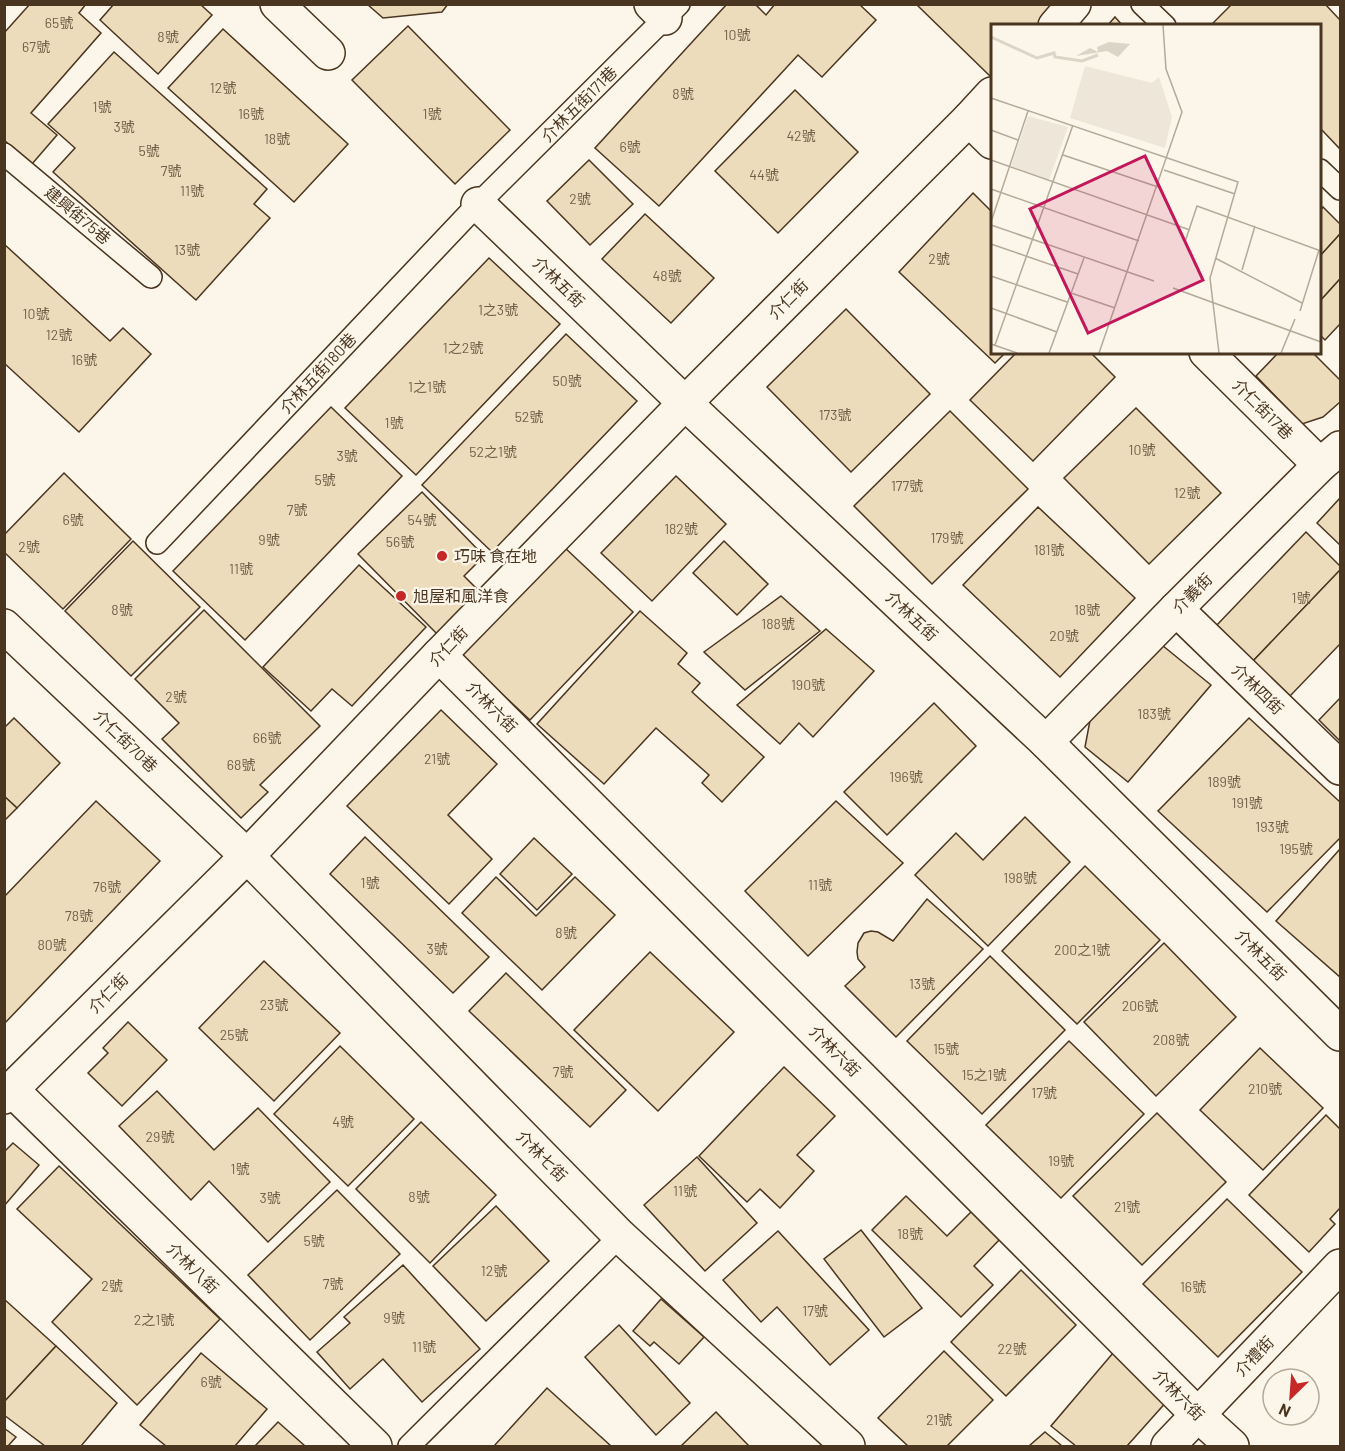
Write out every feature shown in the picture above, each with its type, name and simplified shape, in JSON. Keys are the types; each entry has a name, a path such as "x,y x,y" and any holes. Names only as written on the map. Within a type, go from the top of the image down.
{"street":[{"path":"277,4 328,53"},
{"path":"1057,24 1074,4"},
{"name":"介仁街","path":"8,1093 247,856 685,403 991,96"},
{"path":"969,119 991,140"},
{"name":"介林五街","path":"478,204 685,403 1046,742 1341,1034"},
{"name":"介仁街17巷","path":"1208,354 1330,457"},
{"name":"介義街","path":"1046,742 1330,457"},
{"name":"介林四街","path":"1176,609 1341,768"},
{"name":"介仁街70巷","path":"4,627 247,856"},
{"name":"介林六街","path":"439,655 1198,1415 1232,1446"},
{"name":"介林七街","path":"247,856 621,1236 848,1446"},
{"name":"介林八街","path":"8,1093 375,1446"},
{"name":"介禮街","path":"1168,1446 1341,1266"}],"lane":[{"path":"1142,4 1163,24"},
{"name":"介林五街171巷","path":"478,204 665,9"},
{"name":"建興街75巷","path":"4,154 151,276"},
{"path":"1321,171 1341,189"},
{"name":"介林五街180巷","path":"158,543 478,204"},
{"path":"409,1446 621,1236"}],"building":[{"path":"30,4 86,4 79,13 101,33 31,113 57,135 32,164 4,140 4,33"},
{"path":"114,4 200,4 212,15 158,74 100,20"},
{"path":"367,4 448,4 442,12 383,18"},
{"path":"727,4 755,4 766,15 775,4 859,4 876,20 822,77 798,55 659,206 595,148"},
{"path":"916,4 1061,4 1042,24 991,24 991,77"},
{"path":"1232,4 1325,4 1340,20 1340,149 1321,129 1321,24 1213,23"},
{"path":"1115,17 1121,24 1109,24"},
{"path":"408,26 510,130 455,184 352,80"},
{"path":"223,29 348,144 294,202 168,88"},
{"path":"114,52 267,189 254,204 270,218 196,300 53,172 75,148 48,124"},
{"path":"795,90 858,152 778,233 715,171"},
{"path":"589,160 633,204 590,245 547,201"},
{"path":"973,193 991,211 991,354 1004,354 995,363 899,272"},
{"path":"1323,207 1340,224 1340,234 1321,255 1321,210"},
{"path":"645,214 714,278 671,323 602,259"},
{"path":"1340,234 1340,279 1321,300 1321,255"},
{"path":"4,244 110,341 123,328 151,354 79,432 4,363"},
{"path":"489,258 560,324 416,475 345,408"},
{"path":"1340,279 1340,324 1325,340 1321,336 1321,300"},
{"path":"846,309 930,394 851,472 767,387"},
{"path":"566,334 637,401 492,552 422,485"},
{"path":"1015,354 1092,354 1115,377 1033,461 970,400"},
{"path":"1277,354 1314,354 1340,380 1340,402 1323,417 1302,424 1256,376"},
{"path":"331,407 402,476 245,640 173,571"},
{"path":"1136,408 1221,493 1149,564 1064,478"},
{"path":"950,411 1028,489 932,584 854,506"},
{"path":"64,473 131,539 63,609 4,552 4,535"},
{"path":"676,476 726,524 652,601 601,553"},
{"path":"422,492 484,556 464,576 484,596 441,638 358,554"},
{"path":"1340,498 1340,545 1317,523"},
{"path":"1038,507 1135,598 1060,677 963,585"},
{"path":"1306,532 1340,566 1340,570 1253,661 1216,626"},
{"path":"133,541 200,607 131,676 65,611"},
{"path":"724,541 768,584 737,615 693,573"},
{"path":"563,546 633,612 530,720 460,655"},
{"path":"359,565 426,627 352,706 332,689 311,711 263,667"},
{"path":"1340,570 1340,644 1290,696 1253,661"},
{"path":"781,596 820,631 745,690 704,652"},
{"path":"204,610 320,726 260,785 268,792 241,818 162,739 179,723 135,679"},
{"path":"640,611 687,653 678,664 700,683 692,692 764,757 722,802 702,783 709,775 656,728 604,784 537,724"},
{"path":"826,629 874,671 813,737 799,723 780,744 737,705"},
{"path":"1157,641 1211,685 1128,782 1085,747 1091,715"},
{"path":"1340,698 1340,741 1319,720"},
{"path":"934,703 976,746 887,835 844,792"},
{"path":"441,710 497,764 448,815 492,859 449,904 347,806"},
{"path":"14,718 60,763 17,808 4,796 4,728"},
{"path":"1249,718 1340,802 1340,838 1267,912 1158,811"},
{"path":"4,796 17,808 4,821"},
{"path":"96,801 160,861 4,1024 4,897"},
{"path":"836,801 903,863 808,956 745,891"},
{"path":"1025,817 1070,862 988,946 915,875 956,833 983,860"},
{"path":"365,837 489,957 453,993 330,874"},
{"path":"534,838 572,874 537,910 500,874"},
{"path":"1340,849 1340,977 1276,921"},
{"path":"1085,866 1160,940 1077,1024 1002,951"},
{"path":"496,877 536,916 575,877 615,915 542,990 462,913"},
{"path":"927,899 983,949 896,1037 845,986 865,967 858,959 857,952 858,943 864,933 878,932 893,941"},
{"path":"1164,943 1236,1017 1156,1096 1084,1022"},
{"path":"650,952 734,1032 658,1111 574,1030"},
{"path":"990,956 1065,1030 982,1114 907,1041"},
{"path":"264,961 340,1033 274,1101 199,1028"},
{"path":"506,973 626,1090 590,1127 469,1011"},
{"path":"128,1022 167,1060 122,1106 88,1073 108,1053 103,1048"},
{"path":"1069,1041 1144,1114 1061,1198 986,1125"},
{"path":"340,1046 414,1119 348,1186 274,1114"},
{"path":"1260,1048 1323,1108 1263,1170 1200,1110"},
{"path":"784,1067 835,1116 797,1155 814,1171 780,1208 760,1189 747,1202 699,1156"},
{"path":"157,1091 214,1150 258,1108 330,1182 268,1242 209,1181 191,1200 119,1126"},
{"path":"1157,1113 1226,1182 1142,1265 1073,1196"},
{"path":"1326,1115 1340,1129 1340,1208 1330,1219 1335,1224 1309,1252 1249,1195"},
{"path":"421,1122 496,1195 430,1263 356,1189"},
{"path":"13,1143 39,1165 4,1206 4,1152"},
{"path":"697,1157 757,1223 705,1271 644,1205"},
{"path":"59,1166 220,1319 137,1405 52,1322 92,1279 17,1209"},
{"path":"337,1190 400,1254 310,1340 248,1275"},
{"path":"906,1196 947,1236 972,1211 1001,1238 974,1266 993,1285 961,1317 872,1230"},
{"path":"1227,1199 1302,1272 1218,1357 1143,1284"},
{"path":"496,1206 549,1261 486,1321 433,1266"},
{"path":"861,1230 922,1308 884,1337 824,1259"},
{"path":"778,1231 869,1330 830,1365 777,1307 761,1322 723,1280"},
{"path":"403,1265 480,1349 422,1402 383,1359 350,1389 317,1352 350,1323 344,1317"},
{"path":"1021,1270 1076,1325 1006,1396 951,1342"},
{"path":"4,1299 56,1346 4,1402"},
{"path":"661,1299 704,1337 679,1364 654,1342 650,1346 633,1331"},
{"path":"619,1325 690,1403 656,1435 585,1357"},
{"path":"56,1346 117,1403 81,1446 45,1446 4,1415 4,1402"},
{"path":"944,1351 993,1400 947,1446 908,1446 878,1418"},
{"path":"201,1353 267,1409 235,1446 166,1446 140,1425"},
{"path":"1113,1353 1168,1400 1127,1446 1076,1446 1051,1426"},
{"path":"547,1388 611,1446 494,1446"},
{"path":"716,1412 749,1446 681,1446"},
{"path":"278,1422 305,1446 255,1446"},
{"path":"4,1428 16,1437 8,1446 4,1446"},
{"path":"1045,1432 1062,1446 1029,1446"}],"place":[{"name":"巧味 食在地","path":"442,556"},
{"name":"旭屋和風洋食","path":"401,596"}]}
